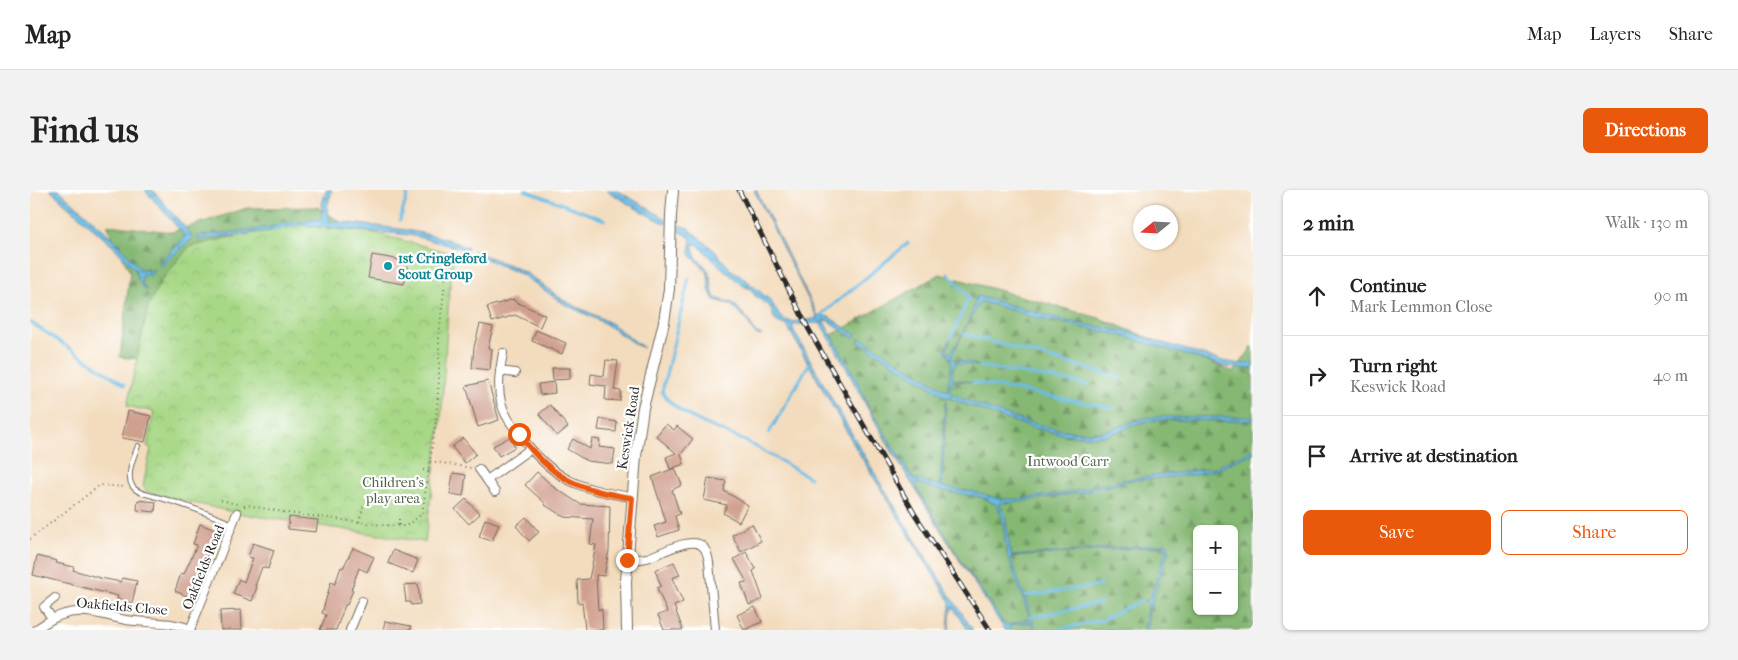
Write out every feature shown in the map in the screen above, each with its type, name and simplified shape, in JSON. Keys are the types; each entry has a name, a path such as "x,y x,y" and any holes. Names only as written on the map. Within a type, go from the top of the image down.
{"street":[{"name":"Keswick Road","path":"627,630 627,560 632,498 643,408 664,322 669,289 673,190"},
{"path":"503,353 499,391 501,404 507,418 530,449 555,472 577,485 606,494 632,498"},
{"path":"500,371 515,372"},
{"path":"487,480 530,449"},
{"path":"479,469 495,492"},
{"name":"Oakfields Road","path":"190,629 237,512"},
{"path":"627,560 646,558 686,543 702,545 707,553 709,562 715,630"},
{"path":"52,618 44,607 55,598"},
{"path":"350,630 362,601"},
{"name":"Oakfields Close","path":"35,630 52,618 76,612 97,613 124,620 174,623 190,629"}],"lane":[{"path":"138,446 131,470 130,480 133,487 141,493 196,509 233,524"}],"path":[{"path":"220,500 244,506 359,522 406,526 422,514 436,420 439,379 439,335 448,255"},
{"path":"430,461 479,469"},
{"path":"423,470 428,471"},
{"path":"30,539 100,485 133,487"},
{"path":"359,522 364,504"},
{"path":"237,512 240,507 244,506"},
{"path":"399,519 399,525"}],"green space":[{"path":"317,207 368,239 148,307 137,359 120,357 130,272 107,225 172,232 247,208"},
{"name":"Children’s play area","path":"298,225 375,233 454,254 449,294 441,420 425,542 237,513 147,492 143,486 151,448 147,446 154,412 127,406 148,307 161,281 189,247"},
{"name":"Intwood Carr","path":"940,274 1099,318 1234,372 1253,346 1253,630 1006,630 963,566 887,443 832,335"}],"water":[{"path":"50,190 59,190 116,241 139,268 147,271 155,269 151,275 141,276 146,291 139,282 135,270 116,249"},
{"path":"145,190 153,190 192,236 192,239 161,266 159,263 185,236"},
{"path":"326,190 332,190 327,207 330,221 419,232 437,236 468,248 467,250 410,235 300,225 270,231 198,240 198,236 322,219 322,204"},
{"path":"606,190 617,190 666,219 666,224 640,211"},
{"path":"754,190 756,190 818,316 829,317 856,335 854,338 828,321 823,320 857,380 868,406 913,479 940,486 945,401 942,487 980,493 999,499 1018,499 1066,493 1122,480 1214,468 1253,450 1253,453 1216,470 1192,475 1127,481 1084,492 1019,502 999,503 1005,514 1011,556 1167,544 1169,550 1150,607 1146,630 1144,630 1148,603 1142,600 1150,598 1165,554 1166,549 1164,546 1012,557 1036,630 1034,630 1031,622 1010,625 1010,630 1005,630 954,551 904,470 820,323 793,325 793,329 857,443 925,556 973,630 968,630 953,607 948,630 950,602 857,450 787,326 774,319 770,307 755,296 751,289 745,287 695,244 693,245 695,254 707,269 715,298 733,303 748,319 754,331 762,335 759,336 754,333 746,319 730,304 714,300 709,290 708,274 690,254 691,239 679,231 679,225 688,228 716,252 731,270 740,275 771,301 780,317 791,322 817,317","holes":["916,483 940,490 984,498 997,505 1002,516 1007,554 1030,619 1007,625 1004,624 958,556 916,487"]},
{"path":"473,251 528,274 563,300 609,322 644,348 636,345 604,323 564,304 524,276 477,255"},
{"path":"977,296 1070,322 1128,332 1222,361 1242,364 1253,363 1253,369 1227,367 1119,335 1037,318 980,301 951,357 955,361 968,362 980,366 955,363 952,379 973,382 952,381 949,391 952,394 985,408 1043,426 1080,432 1104,431 1153,417 1253,417 1253,420 1150,421 1138,423 1103,436 1064,434 1043,430 944,396 858,341 860,338 947,391 952,362 945,350 951,338 947,351 949,354 958,341 969,319"}],"building":[{"name":"1st Cringleford Scout Group","path":"372,255 408,261 404,284 368,278"},
{"path":"514,299 514,301 545,315 540,327 515,315 492,322 487,307"},
{"path":"480,324 493,327 488,348 492,349 490,370 472,368 474,347"},
{"path":"536,330 566,343 562,354 532,341"},
{"path":"606,360 618,361 614,390 621,391 620,401 605,400 606,386 590,384 591,374 604,376"},
{"path":"552,368 570,368 570,379 553,380"},
{"path":"488,381 499,420 478,427 466,386"},
{"path":"554,382 555,393 540,395 538,384"},
{"path":"550,405 568,427 557,436 539,414"},
{"path":"128,411 151,416 145,442 122,438"},
{"path":"600,419 617,422 616,432 598,430"},
{"path":"666,424 674,430 677,426 693,439 681,454 684,464 670,469 666,457 676,453 656,436"},
{"path":"510,437 515,447 499,456 493,446"},
{"path":"463,438 476,454 465,463 452,447"},
{"path":"573,439 590,449 592,439 600,440 599,447 615,449 613,464 587,461 567,449"},
{"path":"675,468 682,485 672,490 680,514 675,516 679,530 658,537 654,526 666,522 652,477"},
{"path":"537,472 555,488 580,504 610,506 609,551 604,576 596,575 598,610 602,609 603,630 585,630 582,602 578,603 577,580 589,579 596,545 590,544 593,519 564,517 545,505 525,485"},
{"path":"453,473 466,475 463,496 450,494"},
{"path":"708,478 726,481 724,491 748,505 739,522 723,513 727,505 704,500"},
{"path":"466,499 480,514 469,524 455,509"},
{"path":"138,500 156,502 155,512 137,510"},
{"path":"289,517 318,520 316,532 288,529"},
{"path":"526,517 539,532 529,541 516,526"},
{"path":"485,519 499,524 492,541 479,537"},
{"path":"200,524 218,531 211,551 209,550 189,597 175,591 181,573 184,574 197,545 193,544"},
{"path":"752,524 761,541 741,552 732,535"},
{"path":"253,543 274,550 268,569 262,567 252,601 233,594 239,579 244,582 253,558 248,557"},
{"path":"353,548 374,557 367,572 359,568 351,590 353,590 336,630 320,630 326,615 322,613 331,582 335,584 341,567 343,568"},
{"path":"393,550 418,560 413,573 388,563"},
{"path":"746,552 756,569 753,571 763,599 749,605 741,583 747,582 734,559"},
{"path":"37,556 57,561 56,563 74,567 73,570 100,578 121,582 122,578 137,581 132,603 117,599 118,596 33,575"},
{"path":"674,562 680,575 672,578 683,602 674,606 683,630 664,630 658,615 667,612 657,588 661,586 655,570"},
{"path":"418,584 420,604 411,605 411,602 406,602 404,585"},
{"path":"755,607 762,622 744,630 737,615"},
{"path":"241,610 242,630 221,630 220,611"},
{"path":"385,621 411,626 411,630 383,630"}],"waterway":[{"path":"400,220 409,190"},
{"path":"525,190 605,220"},
{"path":"821,315 908,243"},
{"path":"948,273 969,297 951,338"},
{"path":"689,278 662,392 670,402 690,416 749,443 810,478"},
{"path":"30,322 125,385"},
{"path":"964,334 1121,378"},
{"path":"769,433 809,364"},
{"path":"980,366 1089,385"},
{"path":"973,382 1113,408"},
{"path":"1026,596 1102,585"},
{"path":"1057,630 1102,620 1142,600"},
{"path":"1032,617 1101,603"}],"railway":[{"path":"739,190 808,328 914,513 990,630"}],"place":[{"name":"1st Cringleford Scout Group","path":"388,266"}],"route":[{"path":"519,434 540,459 568,480 586,489 632,498 627,560"}]}
